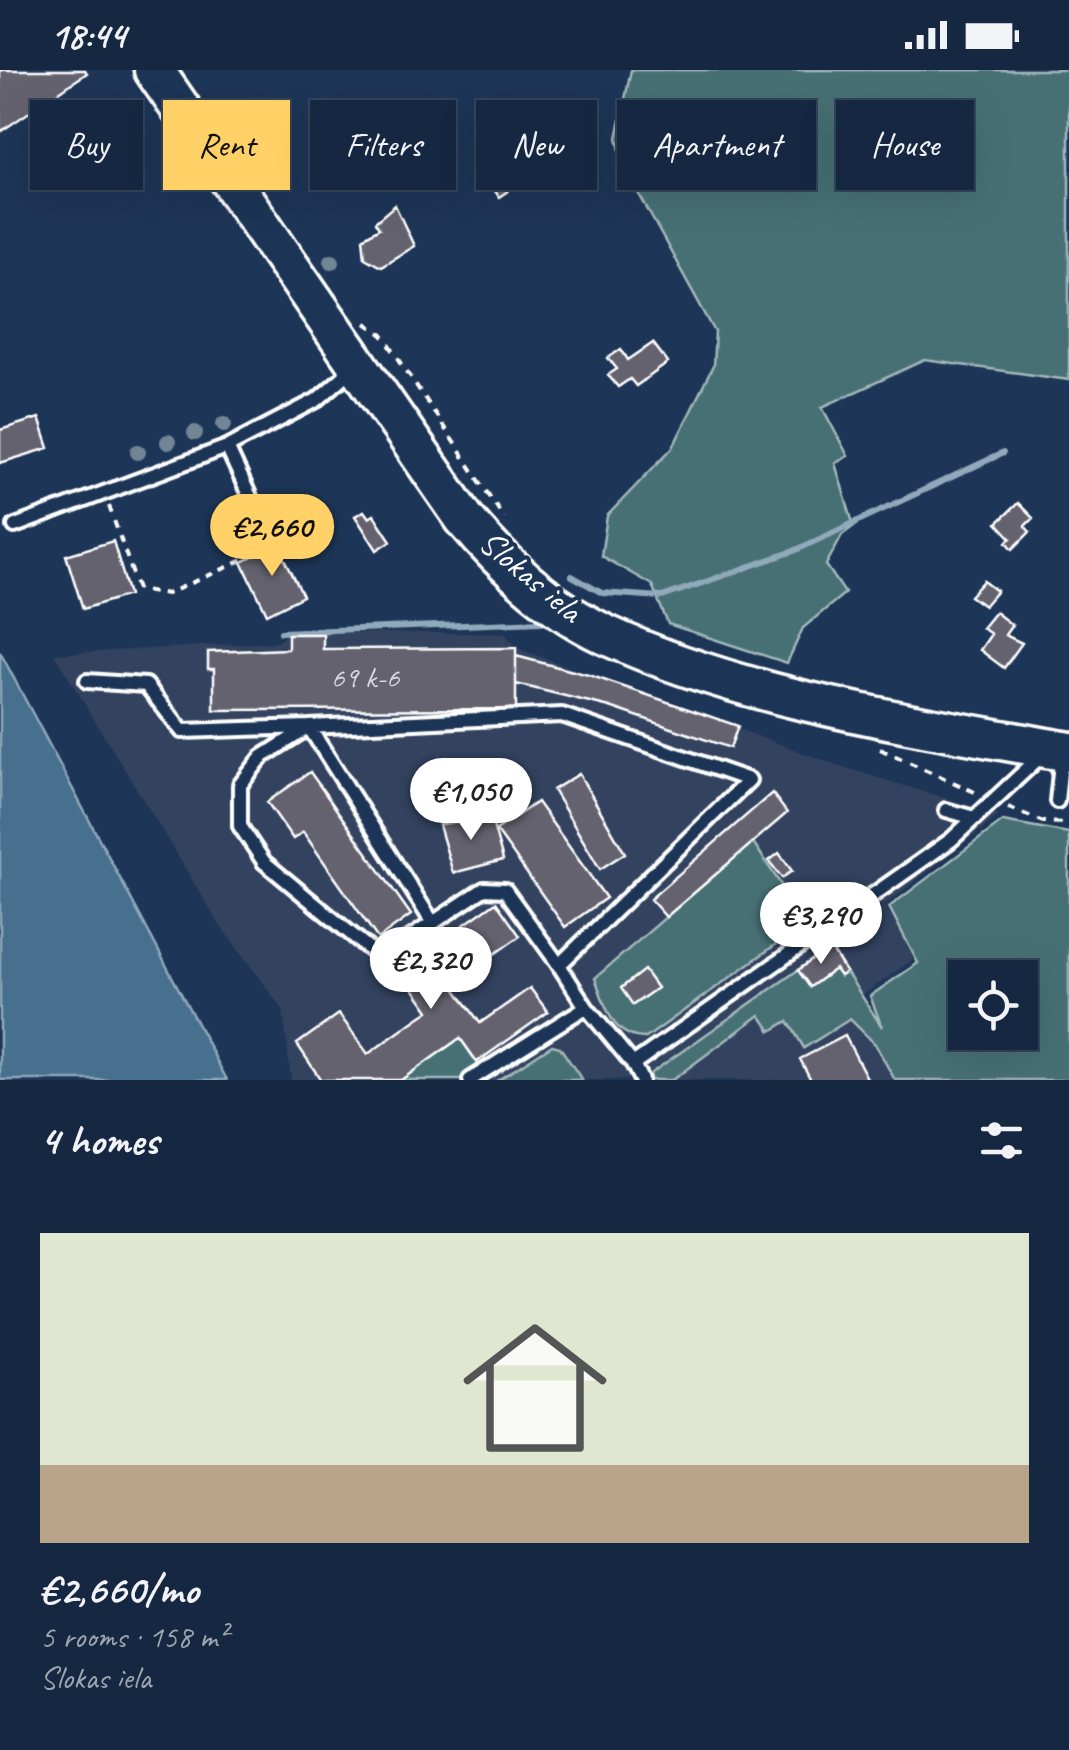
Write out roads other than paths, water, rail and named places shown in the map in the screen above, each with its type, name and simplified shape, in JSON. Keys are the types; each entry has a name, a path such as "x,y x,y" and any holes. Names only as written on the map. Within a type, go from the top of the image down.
{"main road":[{"name":"Slokas iela","path":"154,70 357,366 491,550 544,596 601,633 733,680 788,695 1060,750"}],"lane":[{"path":"16,526 227,447 318,400 357,366"},
{"path":"227,447 273,547"},
{"path":"88,681 146,684 182,732 562,714 749,780 560,965"},
{"path":"309,727 262,757 240,785 240,826 264,862 380,958 431,920 484,888 505,890 641,1080"},
{"path":"309,727 431,920"},
{"path":"632,1064 822,934 1060,750"},
{"path":"1056,802 1060,750"},
{"path":"946,810 974,818"},
{"path":"470,1080 586,1007"}],"waterway":[{"path":"572,576 602,593 662,597 794,551 1003,453"},
{"path":"281,632 541,622"}]}
